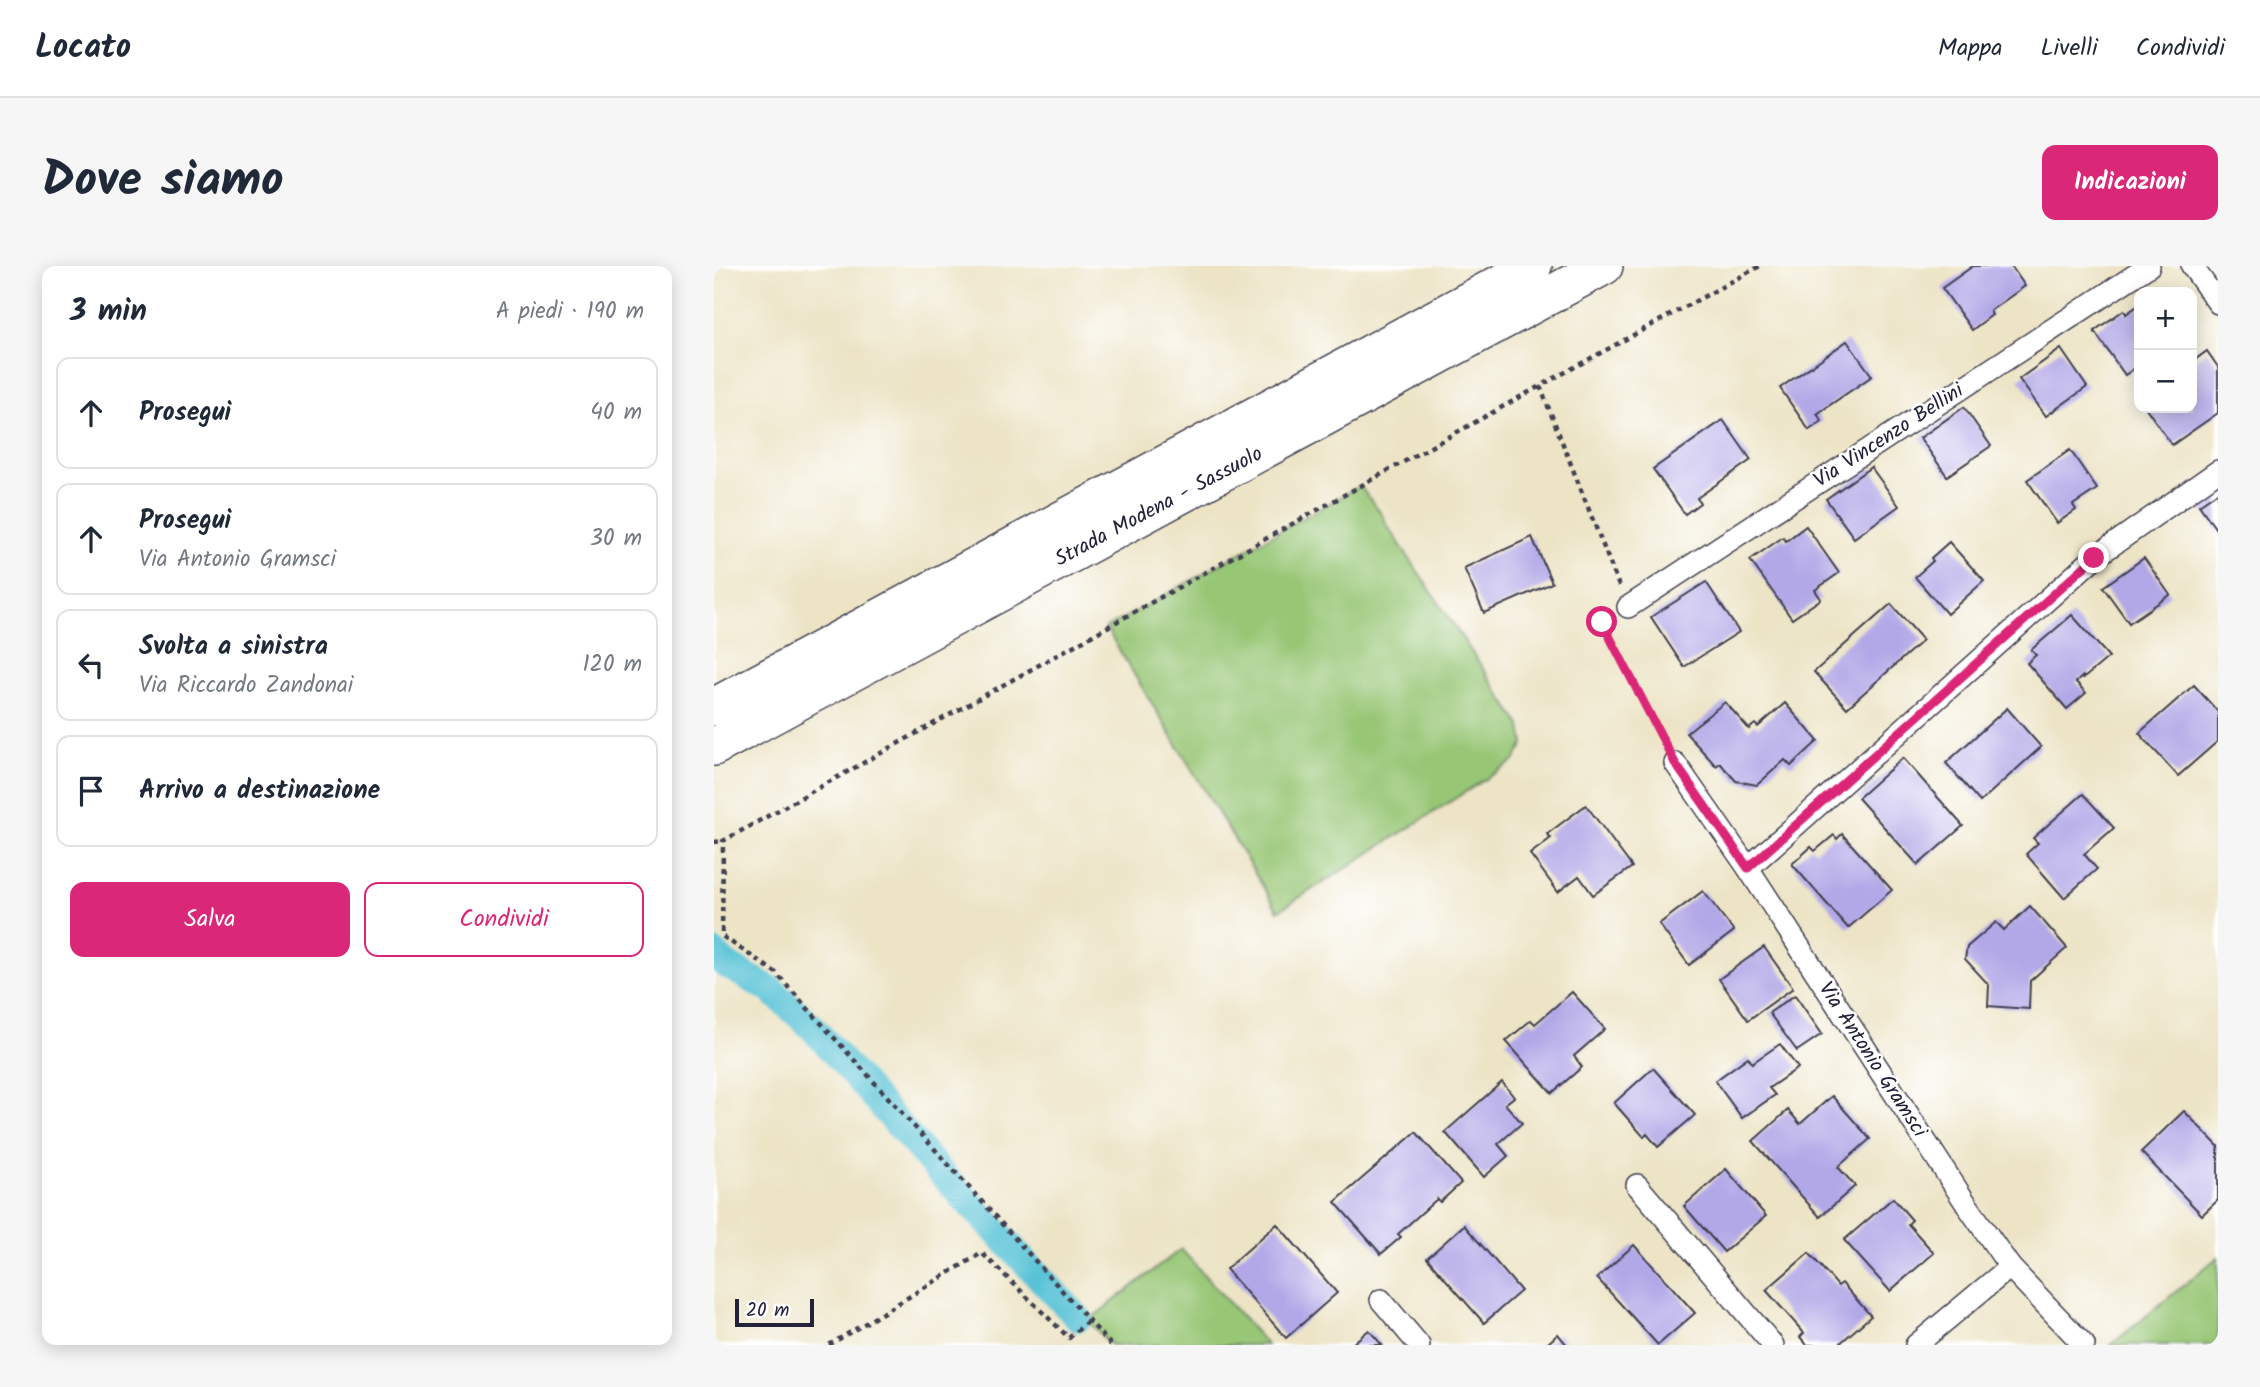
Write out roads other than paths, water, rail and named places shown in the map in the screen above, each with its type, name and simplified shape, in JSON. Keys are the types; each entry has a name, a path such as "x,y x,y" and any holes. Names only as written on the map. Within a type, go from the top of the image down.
{"highway":[{"name":"Strada Modena - Sassuolo","path":"714,707 1533,266"},
{"name":"Strada Modena - Sassuolo","path":"714,747 1604,266"}],"street":[{"name":"Via Vincenzo Bellini","path":"1628,607 2150,266"},
{"path":"2192,266 2218,303"},
{"path":"1748,868 2094,558 2218,471"},
{"name":"Via Antonio Gramsci","path":"1675,763 1748,868 2010,1267 2084,1345"},
{"path":"1637,1185 1773,1345"},
{"path":"1916,1345 2010,1267"},
{"path":"1381,1300 1419,1345"}],"waterway":[{"path":"714,953 725,964 771,990 812,1027 937,1169 1078,1318"}]}
